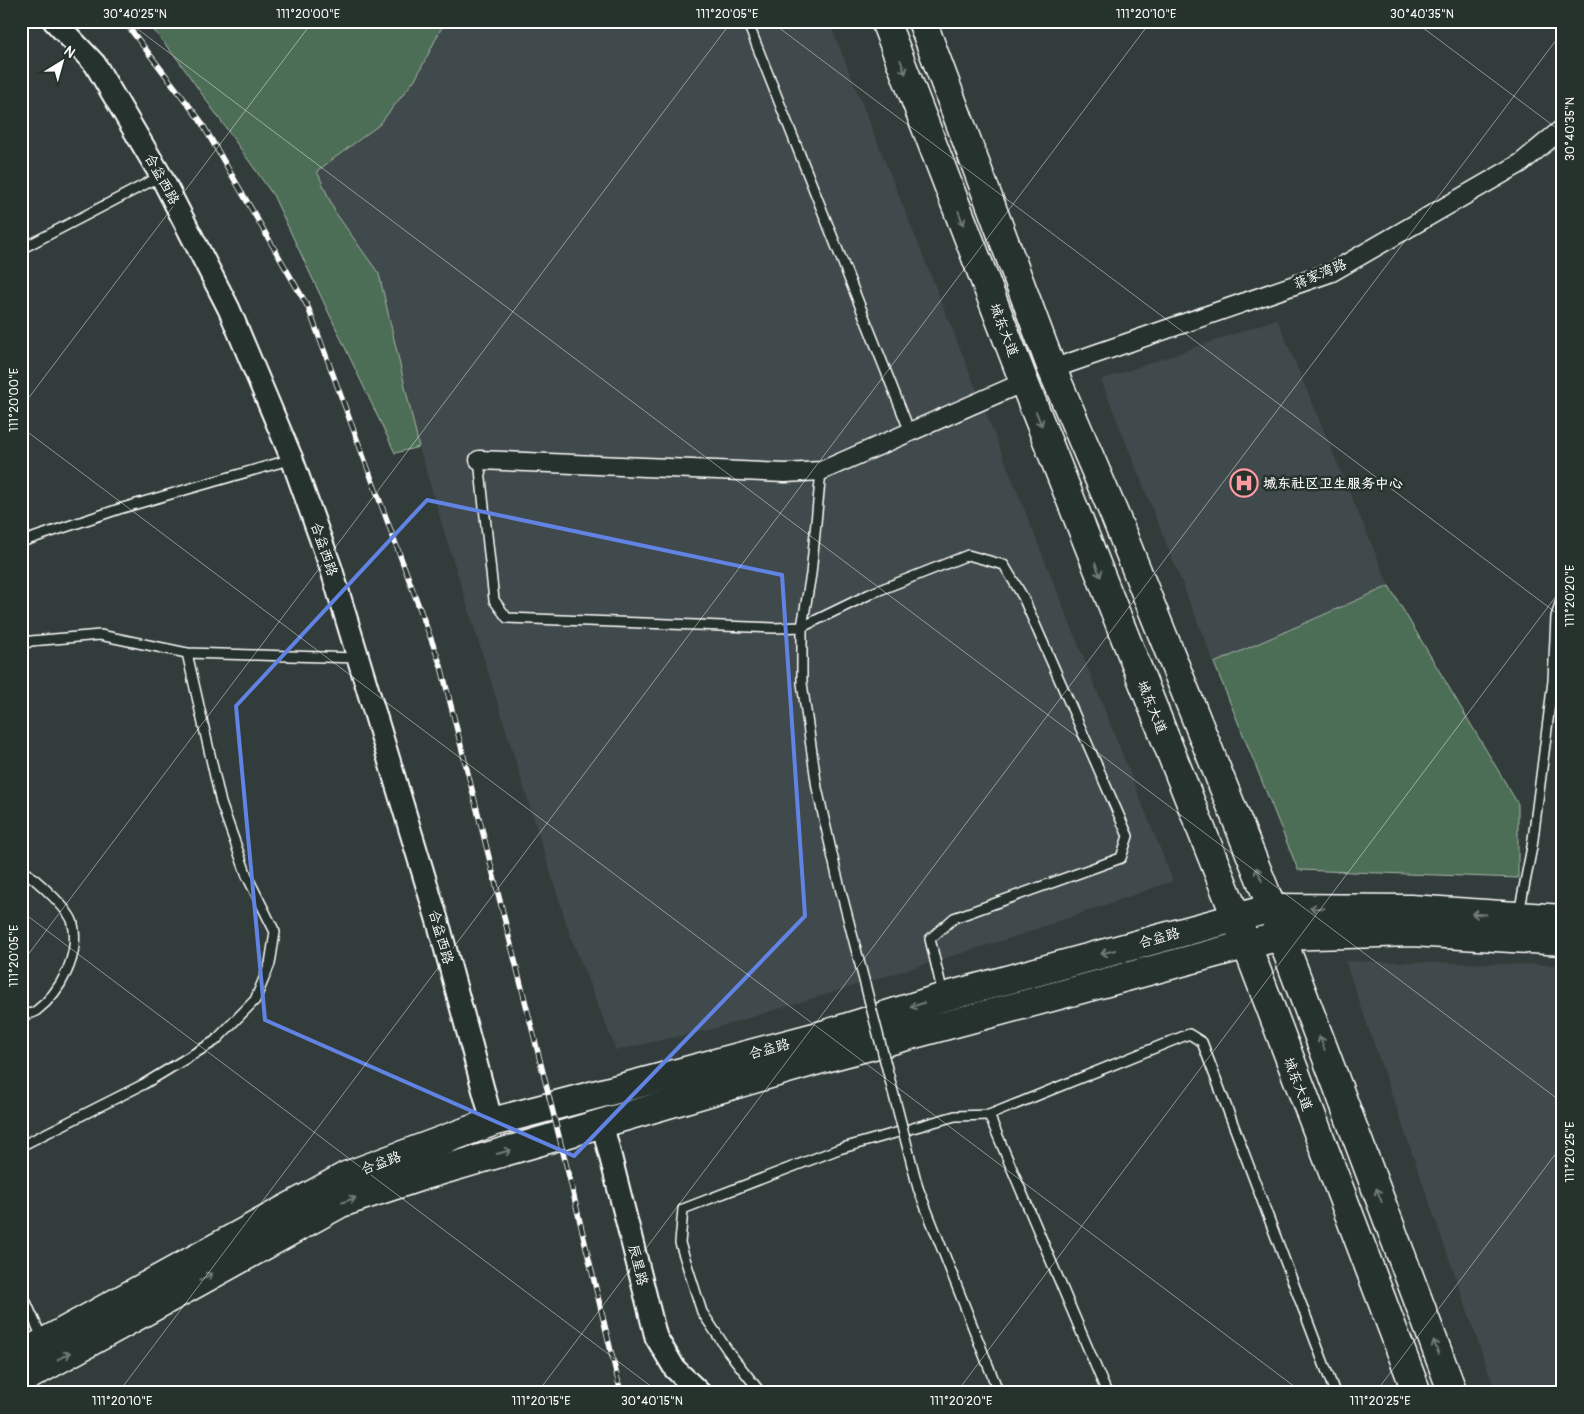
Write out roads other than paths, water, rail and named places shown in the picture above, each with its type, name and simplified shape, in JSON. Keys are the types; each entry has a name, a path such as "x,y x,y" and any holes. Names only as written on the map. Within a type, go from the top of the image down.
{"main road":[{"name":"城东大道","path":"885,21 1024,382 1236,917 1415,1392"},
{"path":"922,21 1052,369 1119,525 1272,908 1453,1393"},
{"name":"合益路","path":"33,1349 346,1176 492,1122 826,1034 944,997 1272,908 1410,910 1563,919"},
{"name":"合益路","path":"21,1380 342,1202 425,1175 832,1056 1245,944 1282,936 1412,932 1563,940"}],"street":[{"name":"合益西路","path":"54,21 95,64 161,176 230,310 292,459 331,568 440,929 492,1122"},
{"name":"蒋家湾路","path":"1052,369 1332,272 1521,163 1563,128"},
{"path":"479,460 785,473 821,470 1024,382"},
{"name":"辰星路","path":"602,1123 656,1337 675,1369 700,1393"}],"lane":[{"path":"746,21 910,432"},
{"path":"21,249 161,176"},
{"path":"21,542 119,509 292,459"},
{"path":"479,460 494,600 507,618 766,628 802,627 872,593 968,556 1004,565 1022,597 1128,836 1121,858 954,918 930,939 944,997"},
{"path":"821,470 810,574 802,627 802,683 817,788 837,876 918,1188 999,1393"},
{"path":"1518,916 1532,847 1553,681 1556,617 1563,594"},
{"path":"21,646 31,641 100,635 187,653 358,658"},
{"path":"21,1146 144,1084 215,1041 255,1000 270,964 275,932 247,876 221,803 187,653"},
{"path":"21,869 61,905 73,922 75,950 58,988 34,1012 21,1015"},
{"path":"761,1393 728,1351 702,1312 680,1243 683,1209 839,1149 955,1116 989,1115 1189,1034 1202,1042 1335,1393"},
{"path":"989,1115 1107,1393"},
{"path":"21,1291 33,1349"}],"railway":[{"path":"124,21 200,120 308,307 441,666 569,1176 621,1393"}],"place":[{"name":"城东社区卫生服务中心","path":"1244,483"}]}
